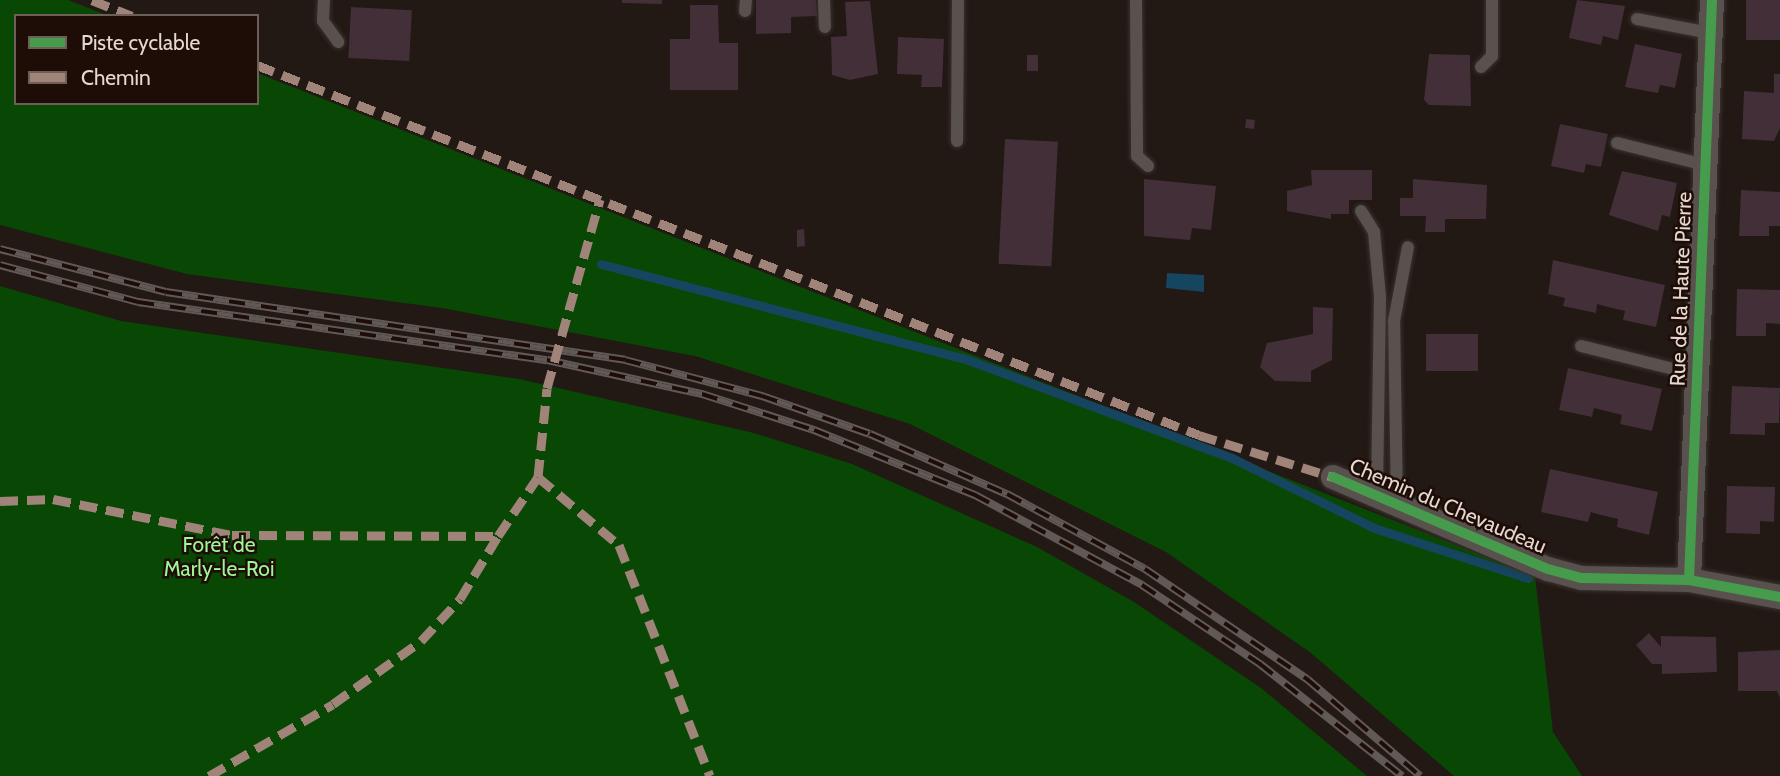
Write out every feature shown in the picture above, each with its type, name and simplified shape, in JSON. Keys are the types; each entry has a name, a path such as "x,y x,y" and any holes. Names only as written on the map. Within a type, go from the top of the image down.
{"street":[{"name":"Rue de la Haute Pierre","path":"1689,580 1712,0"},
{"name":"Chemin du Chevaudeau","path":"1333,477 1548,569 1582,578 1689,580 1780,597"}],"lane":[{"path":"324,0 323,21 338,42"},
{"path":"824,0 825,27"},
{"path":"957,141 958,0"},
{"path":"1136,0 1137,156 1148,166"},
{"path":"1481,67 1492,56 1492,0"},
{"path":"1637,19 1710,33"},
{"path":"1617,143 1705,165"},
{"path":"1361,211 1374,232 1380,297 1387,500"},
{"path":"1387,500 1394,321 1408,247"},
{"path":"1581,345 1697,375"}],"green space":[{"path":"0,0 68,0 104,14 14,14 14,105 259,105 259,74 1535,576 1553,732 1582,776 1454,776 1311,653 1166,552 910,424 695,356 442,308 187,274 0,225"},
{"name":"Forêt de Marly-le-Roi","path":"0,286 121,321 519,379 754,433 852,464 1037,547 1134,602 1261,688 1367,776 0,776"}],"water":[{"path":"1167,273 1204,275 1204,292 1166,288"}],"building":[{"path":"622,0 662,0 662,4 622,3"},
{"path":"756,0 816,0 817,16 791,17 791,33 756,34"},
{"path":"1577,0 1625,6 1618,40 1603,36 1601,45 1569,38"},
{"path":"1746,0 1780,0 1780,40 1746,40"},
{"path":"870,1 878,74 850,80 832,75 831,37 847,36 845,2"},
{"path":"690,5 718,5 719,43 738,43 738,90 670,90 670,39 690,39"},
{"path":"351,7 412,10 409,61 348,58"},
{"path":"898,37 944,39 942,87 921,87 922,75 897,74"},
{"path":"1635,44 1682,54 1675,88 1660,85 1658,93 1625,87"},
{"path":"1429,54 1470,55 1471,106 1429,105 1424,100"},
{"path":"1027,55 1038,55 1038,71 1027,71"},
{"path":"1774,74 1780,74 1780,128 1774,141 1742,139 1744,91 1774,93"},
{"path":"1246,119 1255,120 1254,129 1245,128"},
{"path":"1560,124 1608,134 1601,167 1586,164 1584,173 1551,166"},
{"path":"1005,139 1058,142 1051,267 998,264"},
{"path":"1311,170 1372,170 1372,200 1349,200 1349,214 1331,214 1331,219 1287,211 1287,191 1312,185"},
{"path":"1622,171 1677,183 1670,217 1662,215 1658,231 1609,215"},
{"path":"1144,179 1216,186 1211,230 1192,228 1190,240 1144,236"},
{"path":"1413,179 1487,185 1486,219 1445,219 1445,232 1425,232 1426,216 1400,216 1400,198 1413,198"},
{"path":"1741,190 1780,192 1780,226 1769,226 1769,236 1739,236"},
{"path":"804,229 805,246 797,247 797,230"},
{"path":"1553,260 1665,285 1656,327 1623,320 1625,311 1597,304 1596,313 1563,306 1565,298 1548,294"},
{"path":"1737,289 1780,290 1780,324 1766,323 1766,336 1736,336"},
{"path":"1313,307 1333,308 1332,360 1311,371 1311,382 1275,381 1260,367 1267,343 1313,334"},
{"path":"1426,334 1478,334 1478,371 1426,371"},
{"path":"1568,368 1662,389 1652,431 1620,424 1622,415 1594,408 1592,417 1559,410"},
{"path":"1732,386 1780,388 1779,423 1765,423 1765,435 1730,434"},
{"path":"1550,469 1658,492 1649,535 1617,527 1618,519 1591,512 1588,522 1541,512"},
{"path":"1727,486 1775,487 1774,522 1760,521 1760,534 1726,533"},
{"path":"1649,633 1661,647 1661,636 1716,637 1717,672 1662,674 1662,664 1652,664 1636,645"},
{"path":"1780,650 1780,698 1777,691 1738,691 1738,652"}],"waterway":[{"path":"601,264 963,358 1232,458 1374,528 1528,578"}],"railway":[{"path":"0,249 166,292 625,360 762,396 870,434 1007,494 1145,569 1307,679 1420,776"},
{"path":"0,265 138,302 547,360 702,394 814,430 975,495 1142,585 1260,664 1402,776"}],"marked path":[{"path":"92,0 127,14"},
{"path":"259,66 1199,435 1333,477"},
{"path":"538,477 547,388 600,199"},
{"path":"0,501 53,499 232,535 498,536 538,477 619,545 710,776"},
{"path":"209,776 333,704 421,641 460,599 498,536"}],"cycle path":[{"path":"1689,580 1712,0"},
{"path":"1333,477 1548,569 1582,578 1689,580 1780,597"}]}
